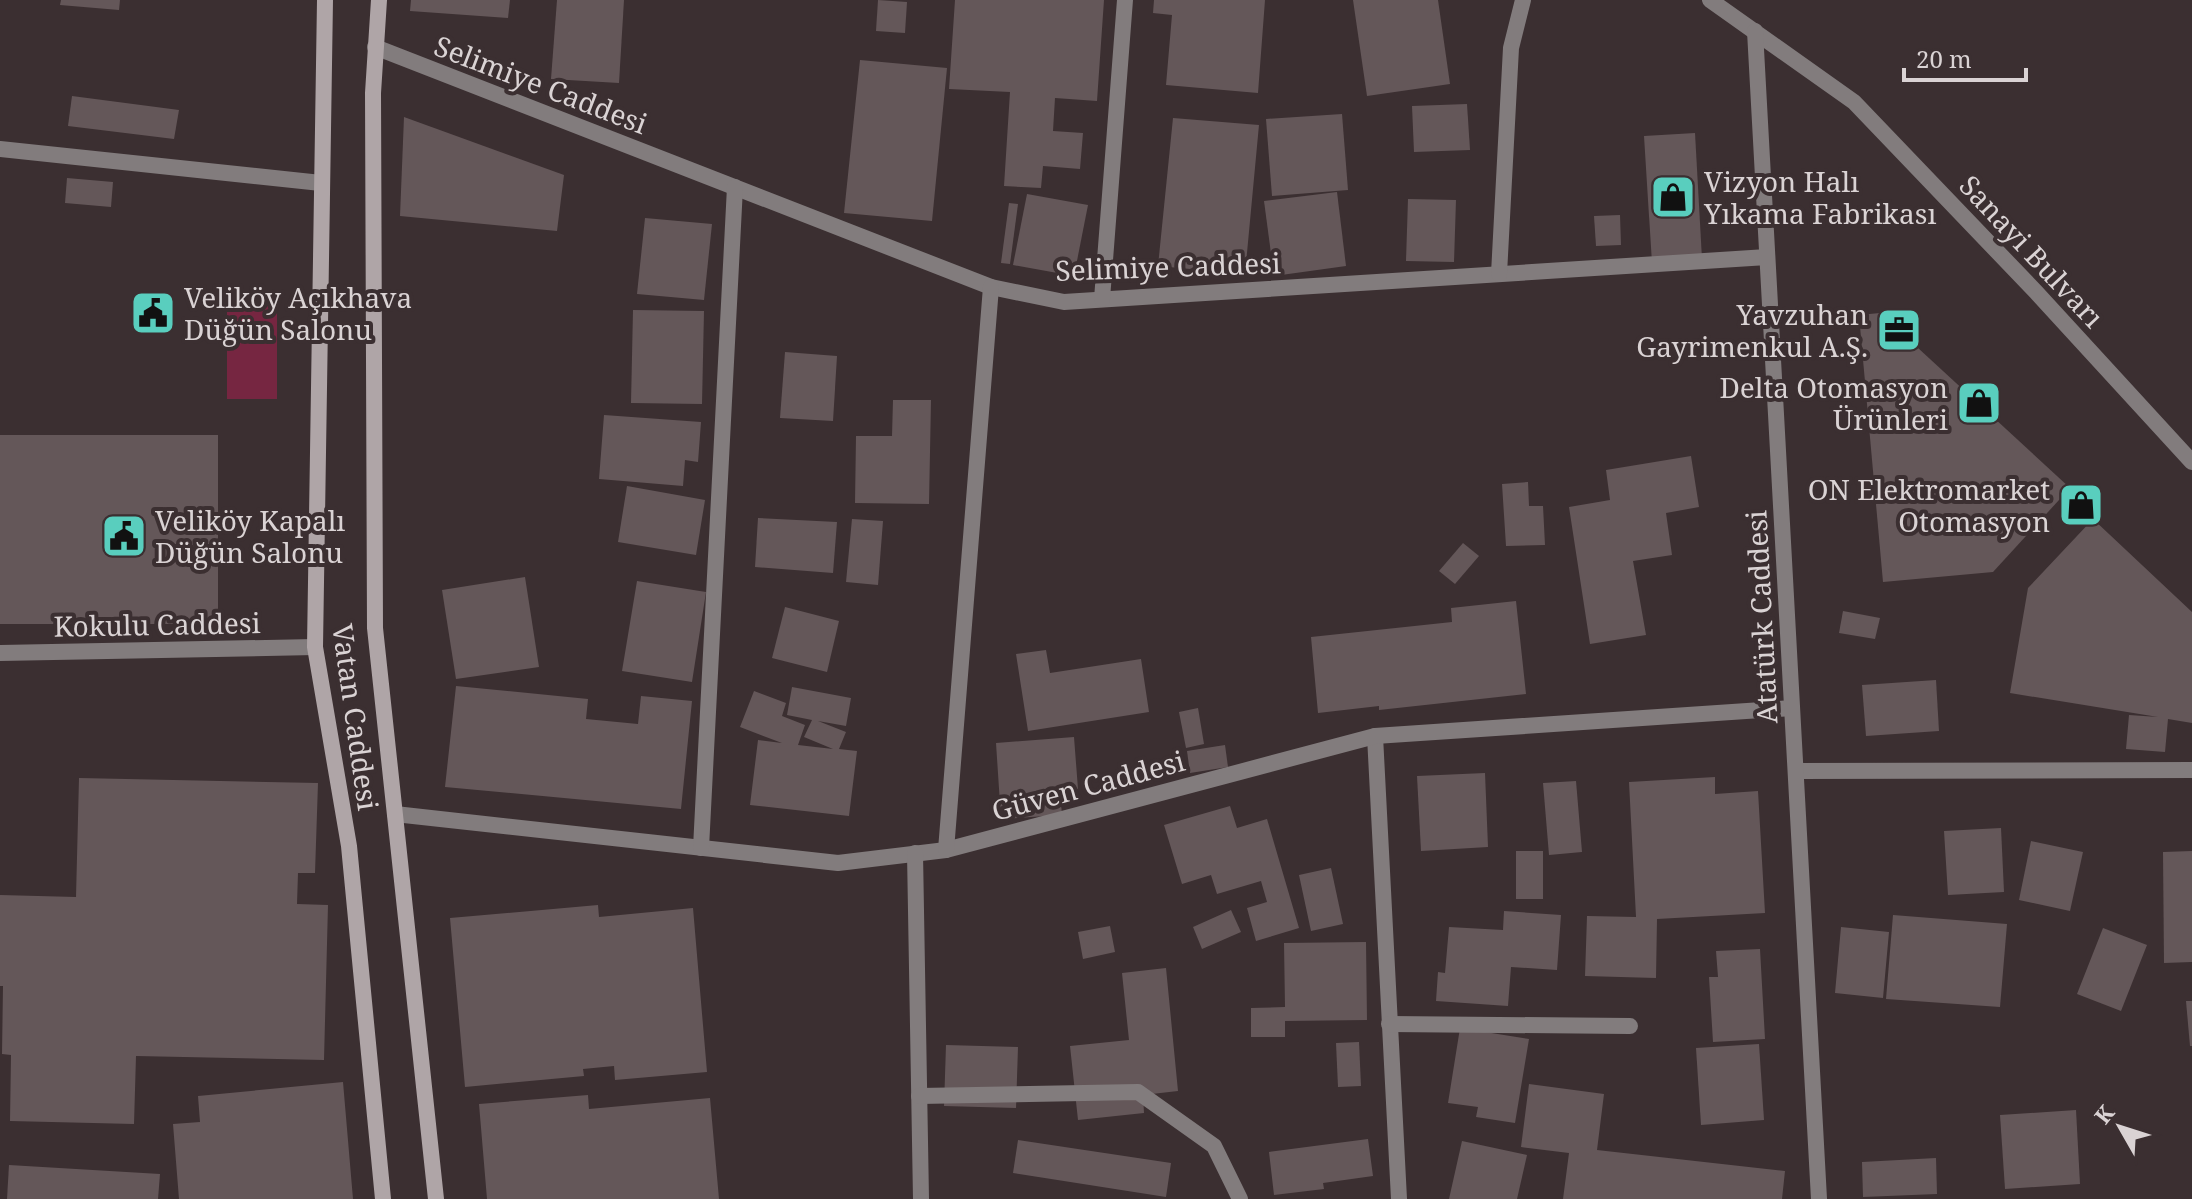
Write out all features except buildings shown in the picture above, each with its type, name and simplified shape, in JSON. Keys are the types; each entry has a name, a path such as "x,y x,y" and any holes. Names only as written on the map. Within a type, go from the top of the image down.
{"main road":[{"name":"Vatan Caddesi","path":"325,0 315,647 349,846 383,1199"},
{"name":"Vatan Caddesi","path":"379,0 375,47 375,628 436,1199"}],"street":[{"path":"1102,299 1125,0"},
{"path":"1499,274 1511,48 1523,0"},
{"name":"Sanayi Bulvarı","path":"1710,0 1854,102 2036,292 2192,462"},
{"name":"Atatürk Caddesi","path":"1755,31 1819,1199"},
{"name":"Selimiye Caddesi","path":"375,47 991,287 1064,302 1767,257"},
{"path":"0,149 321,183"},
{"path":"701,848 735,187"},
{"path":"946,850 991,287"},
{"name":"Kokulu Caddesi","path":"0,653 315,647"},
{"name":"Güven Caddesi","path":"395,814 838,863 946,850 1375,736 1792,708"},
{"path":"1375,736 1399,1199"},
{"path":"1796,771 2192,770"},
{"path":"915,853 921,1199"},
{"path":"1389,1024 1630,1026"},
{"path":"919,1096 1138,1092 1214,1146 1240,1199"}],"shaded area":[{"path":"277,292 277,399 227,399 227,293"}],"place":[{"name":"Vizyon Halı Yıkama Fabrikası","path":"1673,197"},
{"name":"Veliköy Açıkhava Düğün Salonu","path":"153,313"},
{"name":"Yavzuhan Gayrimenkul A.Ş.","path":"1899,330"},
{"name":"Delta Otomasyon Ürünleri","path":"1979,403"},
{"name":"ON Elektromarket Otomasyon","path":"2081,505"},
{"name":"Veliköy Kapalı Düğün Salonu","path":"124,536"}]}
